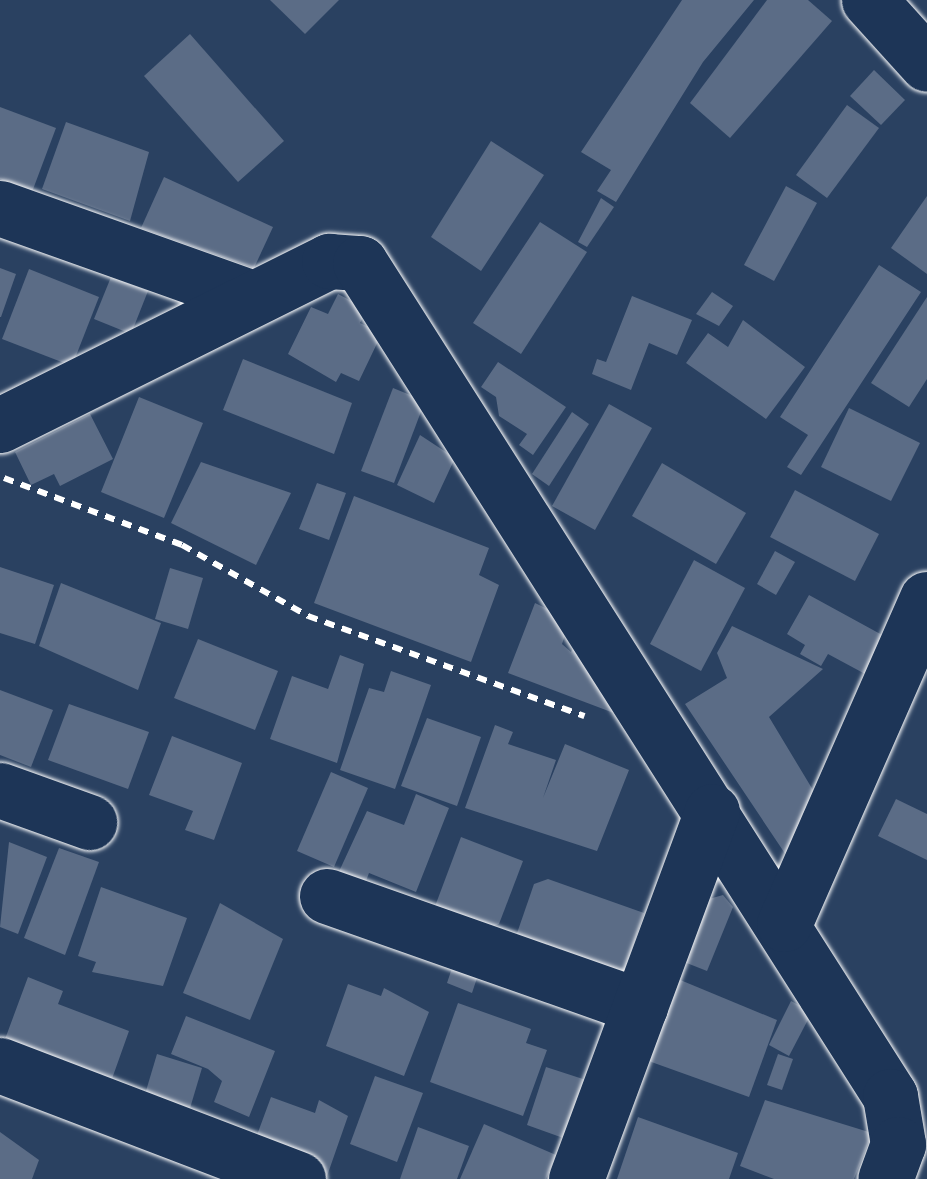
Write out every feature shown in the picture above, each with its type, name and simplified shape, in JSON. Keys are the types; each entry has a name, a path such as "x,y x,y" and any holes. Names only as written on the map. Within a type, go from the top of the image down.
{"main road":[{"path":"869,0 927,64"},
{"path":"0,208 250,297"},
{"path":"0,425 250,297 329,262 360,263 890,1096 898,1144 885,1179"},
{"path":"784,924 927,599"},
{"path":"0,790 90,822"},
{"path":"576,1179 712,811"},
{"path":"327,896 640,1006"},
{"path":"0,1064 298,1179"}],"path":[{"path":"0,476 182,545 308,616 601,722"}],"building":[{"path":"270,0 339,0 305,34"},
{"path":"682,0 754,0 703,62 616,202 597,191 611,170 581,152"},
{"path":"767,0 808,0 832,21 730,138 690,103"},
{"path":"190,34 284,141 238,182 144,76"},
{"path":"874,70 905,100 881,125 850,96"},
{"path":"847,105 879,128 827,198 796,175"},
{"path":"0,107 56,128 32,192 0,179"},
{"path":"66,122 149,152 130,221 42,189"},
{"path":"491,141 544,175 481,271 431,237"},
{"path":"164,177 273,227 254,268 141,228"},
{"path":"786,186 817,203 774,281 744,265"},
{"path":"927,196 927,274 891,248"},
{"path":"601,198 614,207 587,247 578,242"},
{"path":"540,222 587,252 521,354 473,323"},
{"path":"879,265 921,292 801,475 787,467 808,435 780,417"},
{"path":"0,268 16,274 1,317 0,317"},
{"path":"29,269 99,297 72,366 2,339"},
{"path":"111,277 148,291 131,334 94,319"},
{"path":"712,292 733,306 719,326 696,314"},
{"path":"338,294 367,309 360,323 382,333 359,381 341,373 336,382 288,354 311,307 328,314"},
{"path":"632,296 692,320 677,355 649,343 631,390 592,374 597,359 606,362"},
{"path":"927,297 927,379 909,407 871,383"},
{"path":"743,320 805,367 766,419 686,363 708,333 728,347"},
{"path":"243,359 352,403 334,454 223,410"},
{"path":"498,362 566,407 533,455 519,445 527,434 499,416 496,397 481,387"},
{"path":"393,388 425,401 394,483 361,471"},
{"path":"139,397 203,423 164,518 101,492"},
{"path":"609,404 652,428 595,530 552,506"},
{"path":"849,408 920,443 891,501 821,467"},
{"path":"572,412 589,424 549,486 532,474"},
{"path":"90,414 113,459 60,486 54,474 31,485 15,452"},
{"path":"420,435 455,458 434,503 397,485"},
{"path":"201,462 291,493 256,565 171,523"},
{"path":"662,463 746,513 716,564 632,516"},
{"path":"317,483 346,493 329,540 299,529"},
{"path":"795,490 879,534 855,581 770,537"},
{"path":"354,496 489,548 479,575 499,585 471,662 314,603"},
{"path":"775,551 795,562 776,595 757,584"},
{"path":"694,560 745,588 701,671 650,644"},
{"path":"0,567 54,585 35,644 0,633"},
{"path":"170,568 203,578 188,629 155,619"},
{"path":"61,583 161,623 138,690 39,646"},
{"path":"809,595 884,636 867,675 828,654 821,666 800,654 805,645 787,634"},
{"path":"535,603 570,620 562,644 571,652 579,636 627,718 508,673"},
{"path":"732,626 823,669 769,717 819,800 788,858 685,704 727,678 717,653"},
{"path":"198,639 278,671 255,730 174,698"},
{"path":"340,655 364,664 337,763 270,739 292,676 328,689"},
{"path":"391,671 431,685 395,789 340,770 369,688 384,692"},
{"path":"0,690 53,710 31,767 0,755"},
{"path":"69,704 149,732 128,789 48,760"},
{"path":"427,718 481,737 457,806 401,786"},
{"path":"495,725 513,732 508,744 556,760 543,798 565,744 629,770 597,851 465,808"},
{"path":"172,736 242,763 214,840 185,830 193,811 149,795"},
{"path":"331,772 368,788 334,867 297,851"},
{"path":"416,794 449,808 416,892 369,873 363,889 336,878 367,811 404,825"},
{"path":"896,799 927,814 927,860 878,836"},
{"path":"461,837 523,861 499,924 487,929 434,909"},
{"path":"9,842 47,857 18,934 0,927"},
{"path":"59,848 99,862 65,955 24,938"},
{"path":"548,879 644,913 623,975 515,939 534,884"},
{"path":"101,887 187,918 163,986 92,972 96,962 78,956"},
{"path":"723,895 733,907 707,971 674,958 695,903"},
{"path":"220,903 283,939 250,1020 183,993"},
{"path":"456,956 481,966 472,993 447,983"},
{"path":"28,977 63,991 58,1004 129,1031 108,1090 1,1050"},
{"path":"673,977 777,1020 749,1097 643,1059"},
{"path":"348,984 381,996 384,988 429,1012 404,1076 326,1046"},
{"path":"791,1001 812,1012 789,1056 769,1045"},
{"path":"458,1003 531,1029 526,1043 547,1050 523,1116 430,1082"},
{"path":"186,1016 275,1051 249,1117 214,1102 222,1081 208,1069 171,1054"},
{"path":"157,1054 202,1068 185,1125 140,1111"},
{"path":"778,1054 793,1059 782,1090 767,1085"},
{"path":"546,1067 586,1080 566,1139 527,1125"},
{"path":"375,1076 423,1093 397,1162 350,1144"},
{"path":"271,1097 315,1113 319,1100 348,1116 326,1179 257,1135"},
{"path":"765,1100 872,1133 854,1179 774,1179 740,1166"},
{"path":"638,1117 738,1153 729,1179 617,1179"},
{"path":"484,1124 556,1155 546,1179 460,1179"},
{"path":"418,1127 469,1146 457,1179 400,1179"},
{"path":"0,1132 39,1160 32,1179 0,1179"}]}
